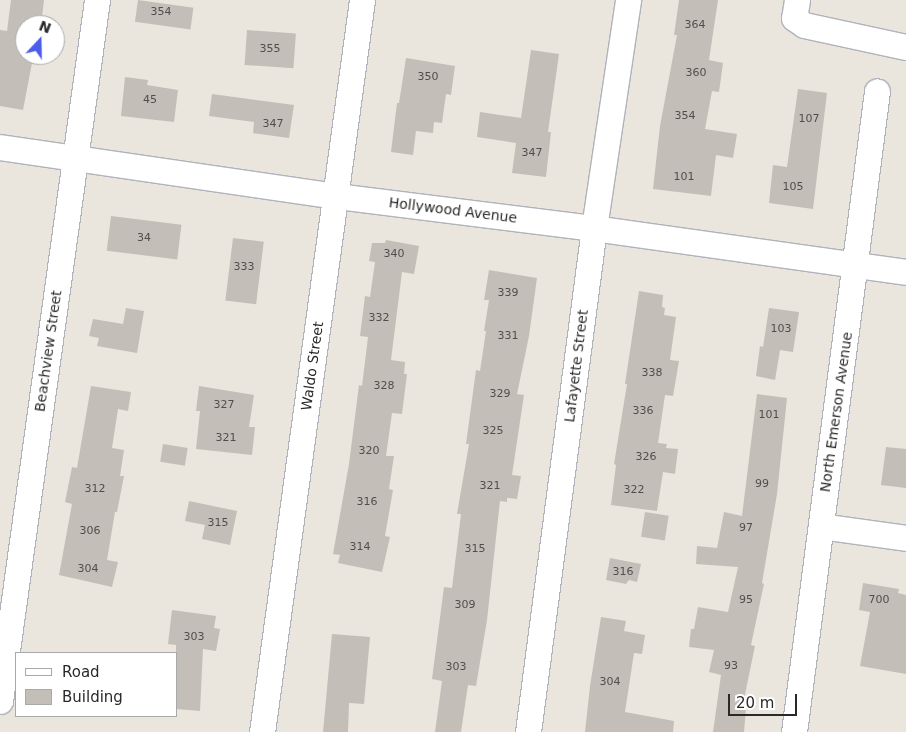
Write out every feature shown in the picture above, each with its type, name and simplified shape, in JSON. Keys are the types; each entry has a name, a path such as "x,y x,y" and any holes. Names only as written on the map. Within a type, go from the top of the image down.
{"street":[{"name":"Beachview Street","path":"0,701 97,0"},
{"name":"Waldo Street","path":"262,732 362,0"},
{"name":"Lafayette Street","path":"528,732 594,228 628,0"},
{"path":"796,0 794,18 804,24 906,47"},
{"name":"North Emerson Avenue","path":"794,732 877,91"},
{"name":"Hollywood Avenue","path":"0,147 336,196 594,228 906,272"},
{"path":"821,526 906,538"}],"building":[{"path":"11,0 44,0 42,15 15,15 15,65 32,65 23,110 0,106 0,30 7,31"},
{"path":"138,0 193,8 190,30 135,22"},
{"path":"679,0 718,0 709,60 723,63 719,92 712,91 705,129 737,134 733,158 716,155 711,196 653,189 660,126 677,35 674,35"},
{"path":"247,30 296,33 293,68 245,65"},
{"path":"531,50 559,54 548,132 551,132 546,177 512,173 516,143 477,137 480,112 521,118"},
{"path":"406,58 455,66 451,95 446,94 442,123 434,122 433,133 416,131 413,155 391,152 397,103 399,103"},
{"path":"125,77 148,80 147,85 178,90 174,122 121,116"},
{"path":"798,89 827,93 813,209 769,203 773,165 787,167"},
{"path":"212,94 294,105 289,138 253,133 254,122 209,116"},
{"path":"111,216 181,225 177,259 107,251"},
{"path":"233,238 264,242 256,304 225,301"},
{"path":"386,240 419,246 414,274 402,272 391,360 405,362 404,374 407,374 402,414 392,413 386,456 394,456 389,489 393,490 385,536 390,537 382,572 338,563 340,555 333,554 349,464 359,385 362,386 368,337 360,336 365,296 370,297 375,262 369,261 372,243 385,243"},
{"path":"489,270 537,278 529,336 517,394 524,395 512,475 521,476 517,499 507,498 507,502 500,501 487,620 476,686 468,685 461,732 435,732 442,681 432,679 444,587 452,588 461,514 457,514 469,444 466,444 476,370 480,371 486,331 484,331 489,300 484,300"},
{"path":"639,291 663,295 662,307 665,308 664,315 676,317 670,360 679,361 673,396 665,395 658,443 667,444 666,448 678,449 675,474 663,472 657,511 611,505 616,465 614,464"},
{"path":"126,308 144,311 137,353 97,346 99,338 89,336 93,319 123,324"},
{"path":"769,308 799,312 793,352 780,350 775,380 756,376 760,346 763,347"},
{"path":"91,386 131,392 128,411 118,409 112,448 124,450 120,476 124,476 117,512 115,512 107,560 118,562 112,587 59,575 72,504 65,502 72,467 77,468"},
{"path":"199,386 254,395 249,427 255,427 252,455 196,449 200,411 196,411"},
{"path":"757,394 787,398 777,494 762,583 764,584 751,645 755,646 742,709 746,709 744,732 713,732 721,675 709,672 714,650 689,647 691,629 694,629 698,607 728,612 738,567 696,564 697,546 717,548 724,512 742,516"},
{"path":"163,444 188,448 185,466 160,462"},
{"path":"886,447 906,449 906,488 881,485"},
{"path":"189,501 237,511 230,545 202,539 205,525 185,521"},
{"path":"645,512 669,516 665,540 641,537"},
{"path":"610,558 641,564 637,582 629,580 626,584 606,580"},
{"path":"863,583 899,589 898,593 906,595 906,674 860,666 870,612 859,610"},
{"path":"172,610 216,616 214,628 220,629 216,651 203,649 200,711 178,709 178,652 176,652 176,645 168,644"},
{"path":"601,617 626,621 624,631 645,635 642,654 634,653 625,712 674,721 673,732 585,732"},
{"path":"332,634 370,637 364,704 349,703 348,732 323,732"}]}
